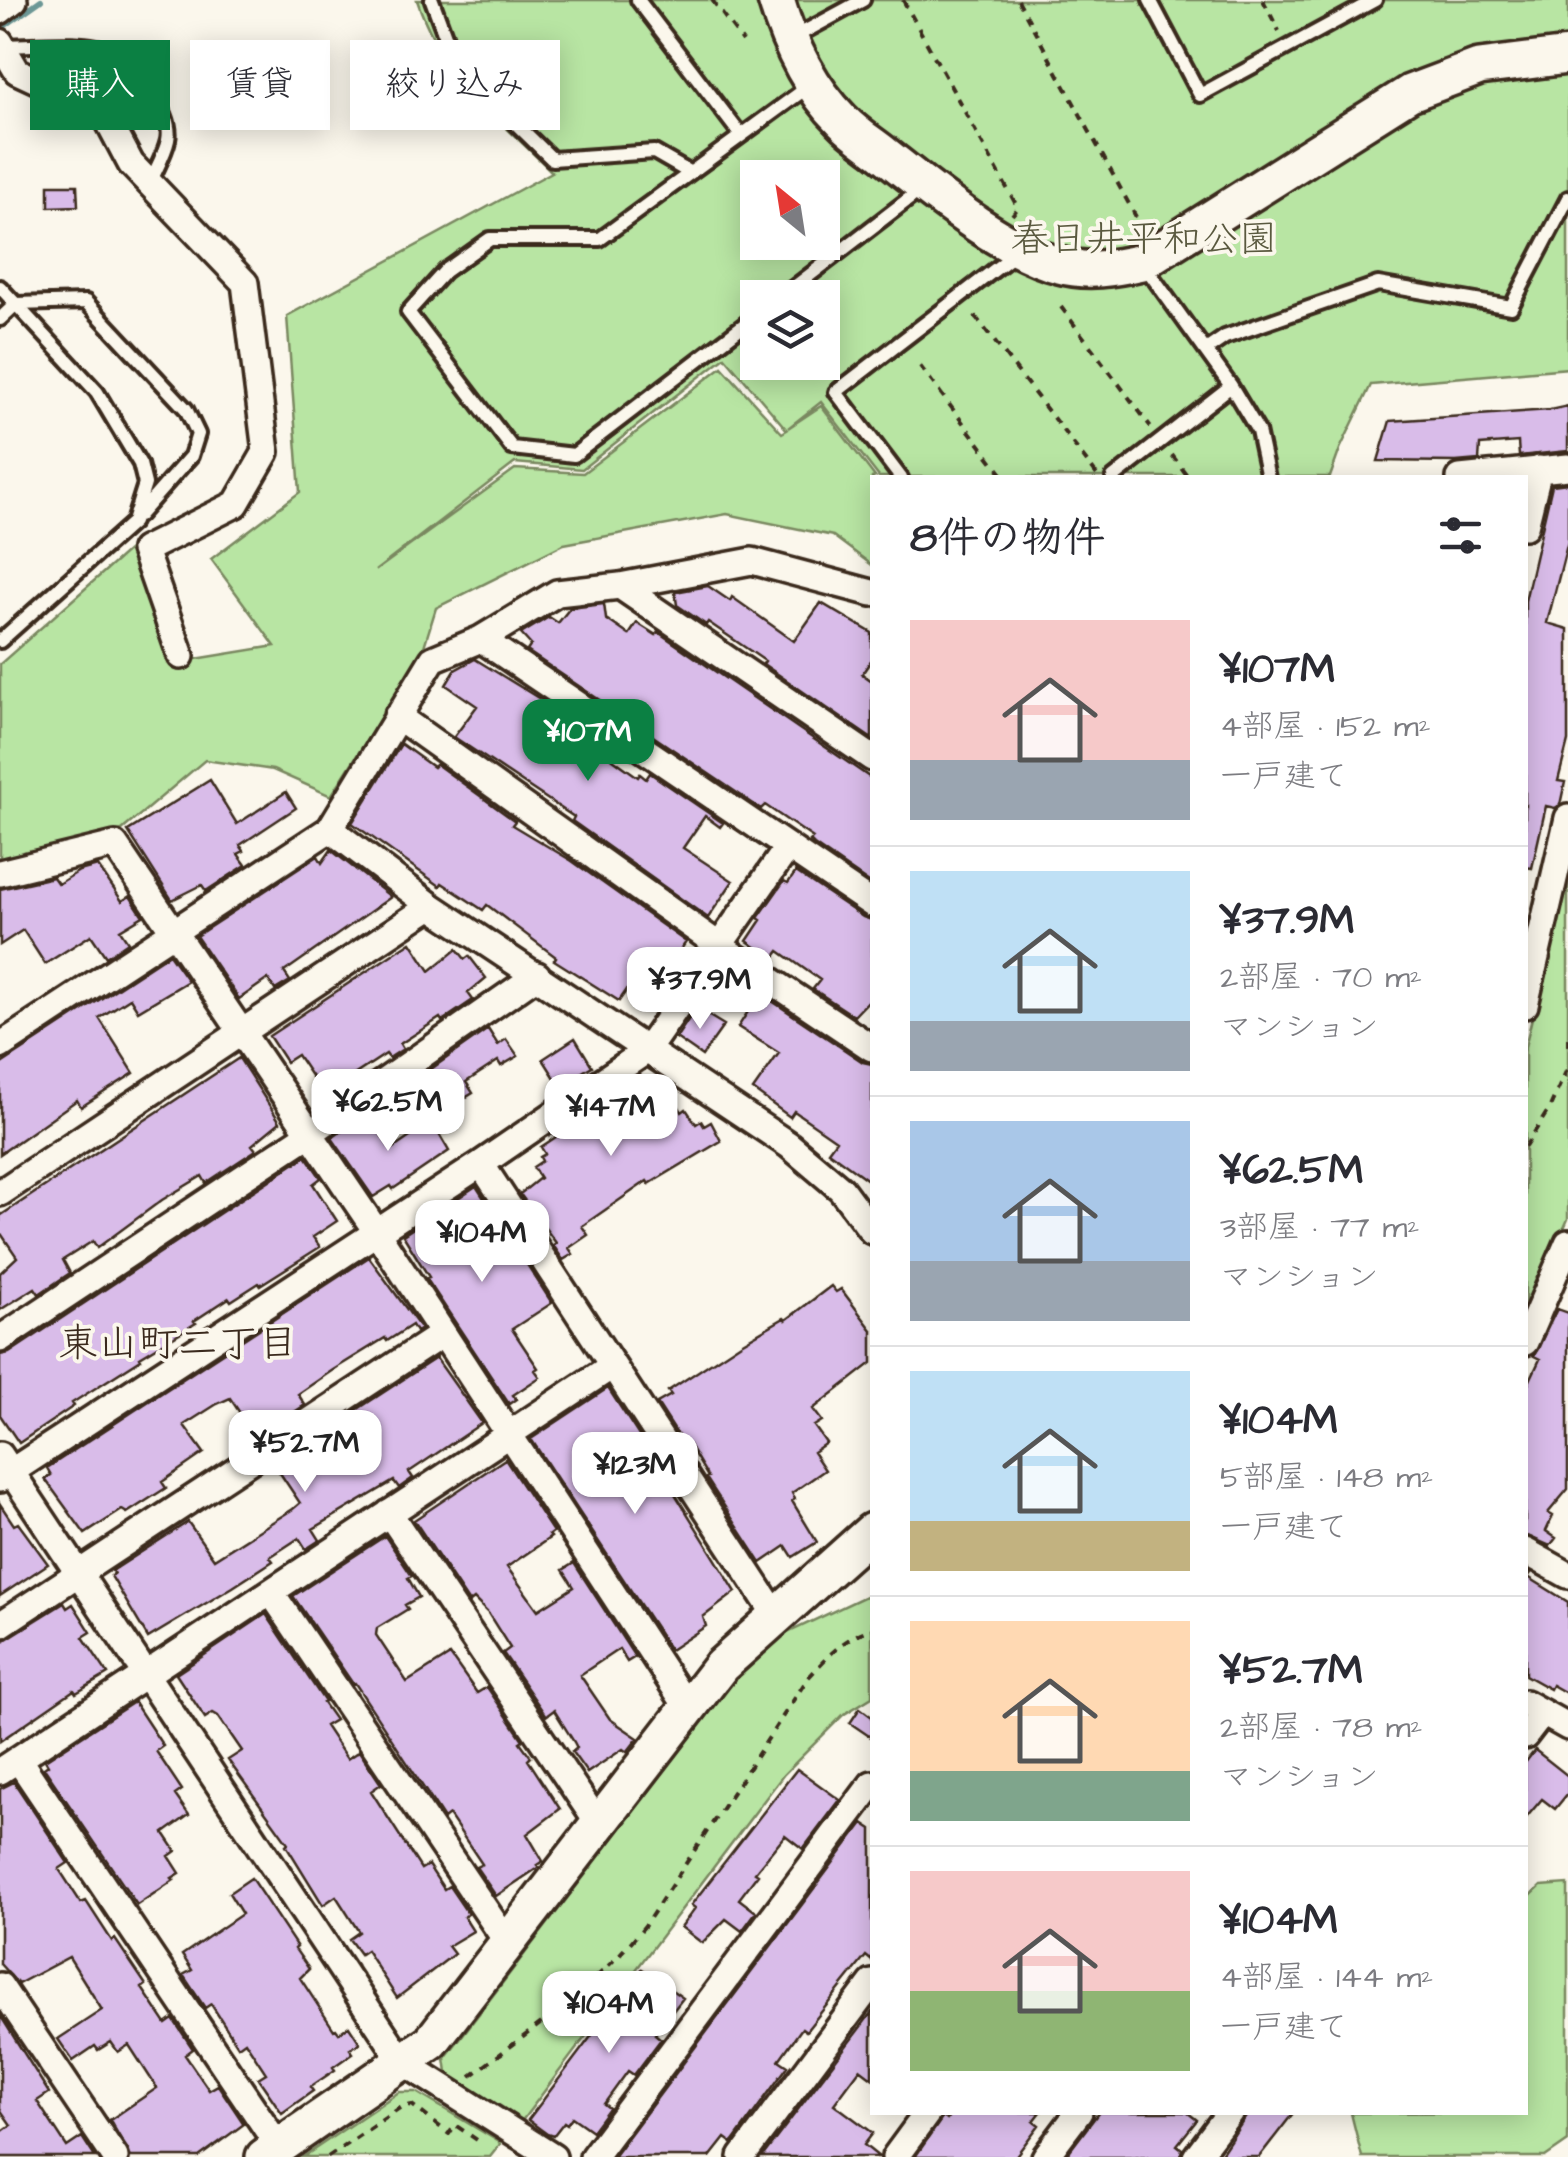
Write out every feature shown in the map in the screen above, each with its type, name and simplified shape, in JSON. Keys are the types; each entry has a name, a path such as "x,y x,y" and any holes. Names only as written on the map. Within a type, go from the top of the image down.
{"street":[{"path":"0,10 14,0"},
{"path":"776,0 788,40 813,83 842,121 925,186 1008,243 1060,266 1103,270 1142,262 1410,93 1480,67 1568,56"},
{"path":"1,44 17,71 103,111 131,164 245,283 266,452 236,504 144,550 181,656"},
{"path":"1487,475 1568,467"},
{"path":"1528,515 1540,469"},
{"path":"0,1046 330,829 433,659 481,639 557,593 620,586 752,560 870,592"},
{"path":"620,586 870,757"},
{"path":"481,639 870,903"},
{"path":"397,716 870,1047"},
{"path":"1528,988 1568,818"},
{"path":"330,829 431,906 789,1145 841,1189 870,1227"},
{"path":"0,873 115,845 376,1232 688,1708"},
{"path":"553,2157 403,2062 4,1468 376,1232 646,1051 788,848"},
{"path":"0,1194 431,906"},
{"path":"0,1339 309,1134 537,975"},
{"path":"480,1164 777,1617"},
{"path":"1528,1335 1568,1243"},
{"path":"0,1625 441,1334"},
{"path":"612,1366 9,1765 272,2152 431,2042 721,1666 870,1533"},
{"path":"389,1513 598,1823"},
{"path":"1528,1551 1565,1566"},
{"path":"272,1592 507,1942"},
{"path":"1534,1708 1568,1727"},
{"path":"593,2157 868,1800"},
{"path":"0,1986 115,2157"},
{"path":"742,2157 870,1986"},
{"path":"895,2157 926,2115"},
{"path":"1045,2157 1077,2115"},
{"path":"1196,2157 1228,2115"}],"lane":[{"path":"432,0 456,65 552,159 654,152 688,172"},
{"path":"638,0 740,134"},
{"path":"788,40 863,0"},
{"path":"1150,0 1200,95 1375,0"},
{"path":"1,44 109,51 133,70 167,118 168,138 150,183"},
{"path":"740,328 574,455 512,448 408,312 445,271 490,239 600,238 813,83"},
{"path":"803,280 925,186"},
{"path":"1206,350 1226,337 1378,284 1511,307 1568,198"},
{"path":"899,475 836,392 1008,243"},
{"path":"1142,262 1231,386 1258,431 1267,475"},
{"path":"0,288 97,392 140,464 145,484 133,522"},
{"path":"0,319 16,304 86,302 186,409 198,434 190,456 133,522 0,641"},
{"path":"1117,475 1231,386"}],"path":[{"path":"712,0 743,42"},
{"path":"903,0 1018,208 1008,243"},
{"path":"1018,0 1136,217"},
{"path":"1263,0 1288,48"},
{"path":"1061,307 1187,475"},
{"path":"975,316 1096,475"},
{"path":"920,366 1003,475"},
{"path":"1568,1038 1568,1050"},
{"path":"1528,1142 1568,1067"},
{"path":"426,2116 448,2093 588,1988 622,1954 646,1924 808,1678 854,1634 870,1630"},
{"path":"328,2157 401,2107 412,2105 449,2134 454,2125 480,2142 494,2122"}],"green space":[{"name":"春日井平和公園","path":"417,0 1568,0 1568,368 1371,385 1331,475 877,475 821,402 788,428 821,406 873,475 870,475 870,564 833,536 727,514 564,544 436,608 422,653 331,796 273,770 205,760 122,830 0,860 0,664 130,549 171,663 275,646 211,559 300,492 287,316 552,172 509,130 560,130 560,40 435,40","holes":["740,280 840,280 840,380 745,380 787,430 782,433 722,367 583,473 515,469 375,571 515,463 582,469 725,357 740,375"]},
{"path":"1568,869 1568,1219 1528,1310 1528,1035"},
{"path":"870,1594 870,1698 843,1715 784,1774 521,2122 448,2079 445,2058 732,1683 785,1634"},
{"path":"1568,1884 1568,2141 1545,2157 1362,2157 1352,2115 1528,2115 1528,1898 1541,1886"},
{"path":"399,2092 416,2092 501,2143 490,2157 303,2157"}],"building":[{"path":"49,185 77,185 78,206 49,207"},
{"path":"1568,406 1568,451 1519,456 1518,442 1480,445 1479,460 1378,461 1390,421"},
{"path":"1568,483 1568,541 1547,623 1568,629 1568,741 1558,781 1565,782 1560,805 1546,806 1532,868 1528,867 1528,588 1552,485"},
{"path":"708,586 730,601 732,597 794,641 821,603 870,632 870,662 862,674 870,680 870,738 763,664 765,661 677,605 675,592"},
{"path":"604,604 606,619 629,635 637,623 656,635 658,632 870,778 870,884 765,805 761,809 527,651 531,645 521,634 549,617 558,623 570,608"},
{"path":"475,659 548,704 588,741 638,777 640,774 646,779 650,773 723,823 720,827 705,816 683,848 733,881 708,918 572,821 574,817 454,737 477,706 446,685 455,670"},
{"path":"401,744 433,767 436,764 515,821 512,825 572,861 686,942 675,958 672,956 661,971 647,961 619,1001 554,960 556,957 487,905 483,910 442,883 440,886 352,823"},
{"path":"210,780 237,824 286,792 296,808 240,845 244,851 238,854 246,865 206,891 202,885 172,900 128,831"},
{"path":"331,850 391,897 284,972 290,981 275,990 268,979 239,999 196,936 318,856 322,863"},
{"path":"98,866 122,901 130,896 143,916 120,930 128,942 106,957 91,935 45,964 23,930 0,945 0,889 53,877 58,884 79,871"},
{"path":"796,872 870,919 870,999 854,1016 813,989 820,980 779,951 773,959 747,941 784,881 788,883"},
{"path":"411,942 430,971 457,949 465,959 469,956 486,978 468,993 473,1000 400,1044 403,1049 389,1058 386,1054 351,1077 349,1086 328,1101 297,1055 286,1062 269,1036"},
{"path":"169,954 188,981 138,1011 130,998 99,1018 134,1073 81,1107 77,1100 0,1154 0,1065"},
{"path":"760,993 870,1064 870,1182 828,1151 836,1140 794,1111 790,1117 753,1090 779,1053 738,1027"},
{"path":"696,1008 724,1025 702,1056 676,1038"},
{"path":"488,1029 498,1045 506,1039 518,1056 501,1066 498,1061 466,1082 473,1093 432,1118 411,1084 407,1086"},
{"path":"575,1038 592,1066 560,1086 543,1059"},
{"path":"239,1058 280,1122 252,1145 256,1150 206,1183 202,1176 162,1200 97,1248 93,1241 63,1260 70,1273 39,1294 35,1288 0,1310 0,1273 17,1257 0,1232 0,1216"},
{"path":"632,1084 638,1093 659,1085 667,1097 671,1094 682,1112 686,1109 696,1124 701,1121 704,1126 711,1122 721,1141 649,1184 647,1181 582,1226 588,1235 569,1248 573,1254 563,1260 553,1245 556,1243 520,1194 540,1178 533,1167 542,1161 540,1157 545,1154 541,1147 556,1137 554,1134"},
{"path":"367,1113 391,1150 432,1122 449,1151 393,1189 391,1186 373,1197 332,1138"},
{"path":"306,1156 321,1178 313,1184 337,1221 313,1237 320,1247 260,1285 231,1301 229,1298 19,1443 0,1415 0,1355 9,1353"},
{"path":"476,1186 552,1303 512,1329 540,1377 513,1395 516,1399 509,1404 426,1278 429,1277 403,1235"},
{"path":"369,1257 421,1329 416,1332 412,1325 333,1370 298,1394 305,1405 258,1436 230,1398 217,1404 184,1425 204,1453 162,1482 166,1488 85,1534 45,1479 51,1475 47,1468"},
{"path":"831,1286 836,1292 841,1289 870,1327 870,1365 813,1409 822,1421 814,1426 826,1443 813,1452 825,1470 792,1493 792,1501 817,1542 793,1557 786,1546 761,1563 689,1445 686,1448 657,1403 671,1395 668,1391 741,1343 786,1320"},
{"path":"1557,1309 1568,1313 1568,1489 1548,1513 1553,1516 1546,1531 1556,1538 1550,1546 1528,1536 1528,1385 1540,1359 1534,1356"},
{"path":"436,1358 482,1423 409,1472 413,1478 399,1488 394,1481 313,1529 320,1540 306,1549 299,1538 270,1557 273,1561 148,1638 111,1576 112,1571 188,1522 214,1559 293,1509 300,1503 274,1464"},
{"path":"608,1388 643,1442 639,1446 658,1476 664,1476 736,1592 703,1617 706,1626 670,1650 531,1439"},
{"path":"505,1459 553,1532 507,1567 538,1610 574,1587 563,1570 574,1563 635,1657 627,1662 619,1649 580,1675 610,1719 638,1738 627,1752 623,1749 587,1773 572,1752 577,1748 554,1710 546,1716 503,1653 510,1648 488,1613 474,1599 469,1603 414,1520"},
{"path":"0,1504 48,1564 0,1596"},
{"path":"385,1536 412,1576 408,1578 419,1597 405,1605 408,1609 377,1628 376,1635 407,1682 450,1655 477,1693 487,1687 523,1740 520,1742 531,1757 528,1760 560,1809 527,1834 543,1861 539,1867 496,1896 476,1867 482,1864 449,1815 444,1819 293,1596"},
{"path":"1528,1577 1568,1602 1568,1694 1552,1685 1550,1689 1528,1677"},
{"path":"64,1603 67,1608 73,1604 91,1632 83,1637 108,1674 76,1693 74,1690 0,1741 0,1643"},
{"path":"266,1614 325,1702 335,1720 325,1726 347,1759 359,1751 381,1784 371,1791 421,1869 428,1865 468,1914 464,1917 473,1931 448,1946 454,1954 397,1998 366,1950 360,1954 349,1939 359,1932 336,1896 323,1905 288,1843 228,1760 242,1751 218,1716 213,1713 205,1718 176,1674"},
{"path":"134,1702 163,1746 156,1751 182,1790 175,1795 189,1815 164,1833 176,1851 169,1856 180,1873 137,1905 44,1768 48,1765 45,1760"},
{"path":"860,1708 870,1716 870,1737 850,1723"},
{"path":"1535,1750 1568,1776 1568,1793 1555,1809 1542,1799 1528,1815 1528,1759"},
{"path":"797,1769 840,1800 803,1849 785,1835 755,1872 758,1874 739,1899 756,1912 742,1931 726,1919 702,1943 681,1927 695,1908 691,1905"},
{"path":"14,1782 68,1863 59,1869 81,1903 86,1901 112,1941 115,1939 166,2024 173,2019 193,2049 185,2055 209,2090 218,2085 244,2124 199,2157 131,2157 110,2120 157,2088 129,2045 118,2052 111,2042 98,2050 95,2046 73,2061 58,2039 102,2010 69,1957 18,1984 0,1964 0,1789"},
{"path":"863,1823 870,1828 870,1959 866,1956 806,2031 802,2028 779,2060 788,2066 732,2143 725,2138 710,2157 613,2157"},
{"path":"251,1878 297,1947 309,1969 300,1978 334,2030 339,2033 349,2026 360,2043 333,2067 335,2070 310,2087 313,2091 282,2113 258,2078 266,2073 245,2041 238,2046 211,2004 205,2008 183,1975 192,1970 182,1955 242,1914 229,1893"},
{"path":"642,1969 683,1998 655,2034 661,2039 634,2075 628,2071 604,2104 609,2108 592,2131 572,2117 553,2136 547,2134 528,2120"},
{"path":"0,2015 49,2093 37,2101 67,2147 82,2137 95,2157 0,2157 0,2133 11,2125 0,2109"},
{"path":"870,2015 870,2076 860,2069 834,2104 873,2133 864,2145 879,2157 762,2157"},
{"path":"950,2115 1039,2115 1034,2121 1039,2125 1015,2157 915,2157 943,2117 947,2120"},
{"path":"1097,2115 1191,2115 1197,2120 1177,2145 1182,2149 1180,2157 1065,2157"},
{"path":"1247,2115 1292,2115 1259,2157 1219,2157"}],"waterway":[{"path":"0,29 41,0"}],"district":[{"name":"東山町二丁目","path":"178,1342"}]}
